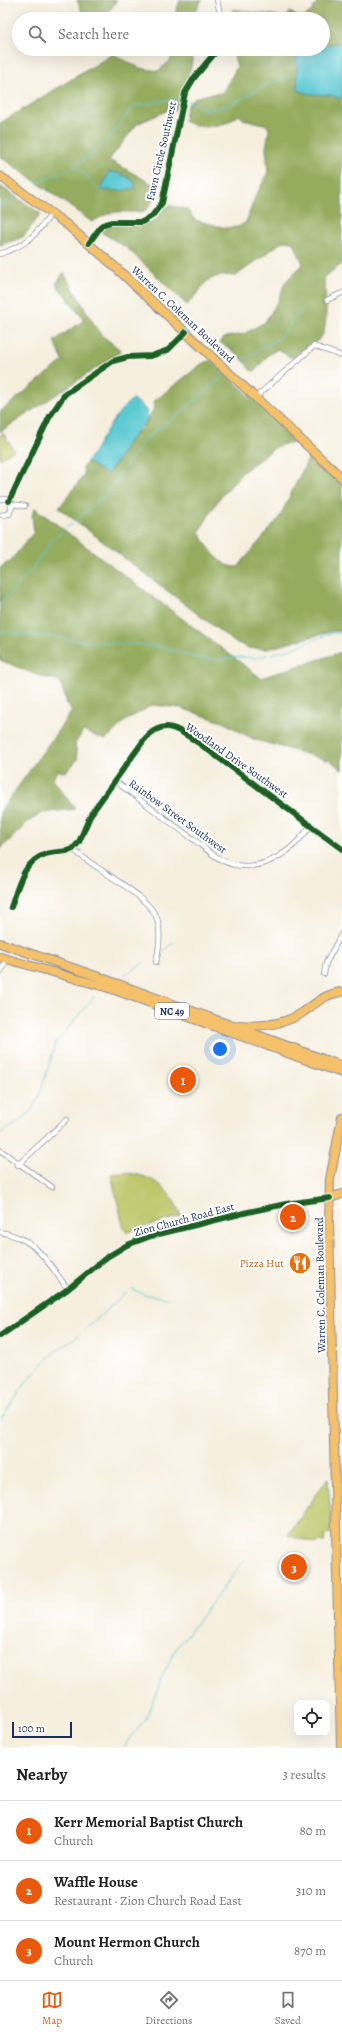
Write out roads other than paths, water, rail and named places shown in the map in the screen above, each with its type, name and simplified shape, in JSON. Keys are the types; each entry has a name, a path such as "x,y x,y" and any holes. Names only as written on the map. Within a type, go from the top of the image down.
{"highway":[{"name":"Warren C. Coleman Boulevard","path":"0,176 52,213 89,243 342,478"},
{"name":"NC 49","path":"0,943 92,974 342,1066"},
{"name":"NC 49","path":"3,958 112,989 342,1072"},
{"path":"227,1024 257,1026 282,1022 297,1015 328,995 342,992"},
{"name":"Warren C. Coleman Boulevard","path":"341,1748 330,1198 336,1145 342,1117"},
{"path":"330,1198 342,1194"},
{"path":"330,1198 342,1201"}],"street":[{"path":"218,0 220,12"},
{"name":"Fawn Circle Southwest","path":"89,243 102,225 111,222 142,222 152,216 162,203 185,93 194,78 212,56"},
{"path":"0,254 25,244 52,213"},
{"path":"327,300 342,293"},
{"path":"0,515 9,514 12,510 10,502 50,416 65,394 114,361 151,356 168,350 186,332"},
{"path":"256,397 314,346 342,356"},
{"path":"0,499 25,506"},
{"name":"Woodland Drive Southwest","path":"74,849 79,842 91,814 149,733 160,727 170,727 200,744 342,849"},
{"name":"Rainbow Street Southwest","path":"115,781 217,856 236,865 258,864 277,859 298,842 311,825"},
{"path":"11,906 20,879 30,864 46,854 74,849 138,896 155,915 158,921 160,936 156,962"},
{"path":"324,974 326,963 342,933"},
{"path":"0,972 3,958"},
{"path":"18,1164 67,1119"},
{"path":"0,1150 52,1188"},
{"name":"Zion Church Road East","path":"0,1336 68,1289 112,1254 127,1245 151,1236 264,1209 330,1198"},
{"path":"0,1232 24,1240 37,1248 68,1289"}],"water":[{"path":"342,43 342,99 331,95 310,94 298,90 296,56 330,56 330,45"},
{"path":"109,172 124,176 136,185 134,188 120,191 101,190"},
{"path":"133,399 146,410 148,416 147,420 129,441 118,460 107,474 87,462 113,420"}],"waterway":[{"path":"187,101 208,110 221,107 234,103 266,85 296,74"},
{"path":"36,183 69,169 92,154 112,134 134,106 175,99 180,100"},
{"path":"75,167 90,179 96,189 101,190"},
{"path":"0,205 17,195"},
{"path":"243,360 279,338 302,310"},
{"path":"0,605 33,568 52,540 108,493 130,459 149,436 183,411 225,375"},
{"path":"0,632 56,637 80,641 147,645 168,648 192,657 214,660 240,657 255,658 291,649 331,633 342,633"},
{"path":"161,953 173,943"},
{"path":"124,975 143,963"},
{"path":"0,1134 16,1124 31,1111 38,1100 56,1042 94,997"},
{"path":"132,1289 143,1294 167,1298"},
{"path":"85,1330 126,1292"},
{"path":"0,1420 28,1380 53,1353 79,1335"},
{"path":"125,1748 127,1742 146,1719 163,1675 174,1652 244,1561"}],"place":[{"name":"Kerr Memorial Baptist Church","path":"183,1080"},
{"name":"Waffle House","path":"293,1217"},
{"name":"Pizza Hut","path":"300,1263"},
{"name":"Mount Hermon Church","path":"294,1567"}]}
